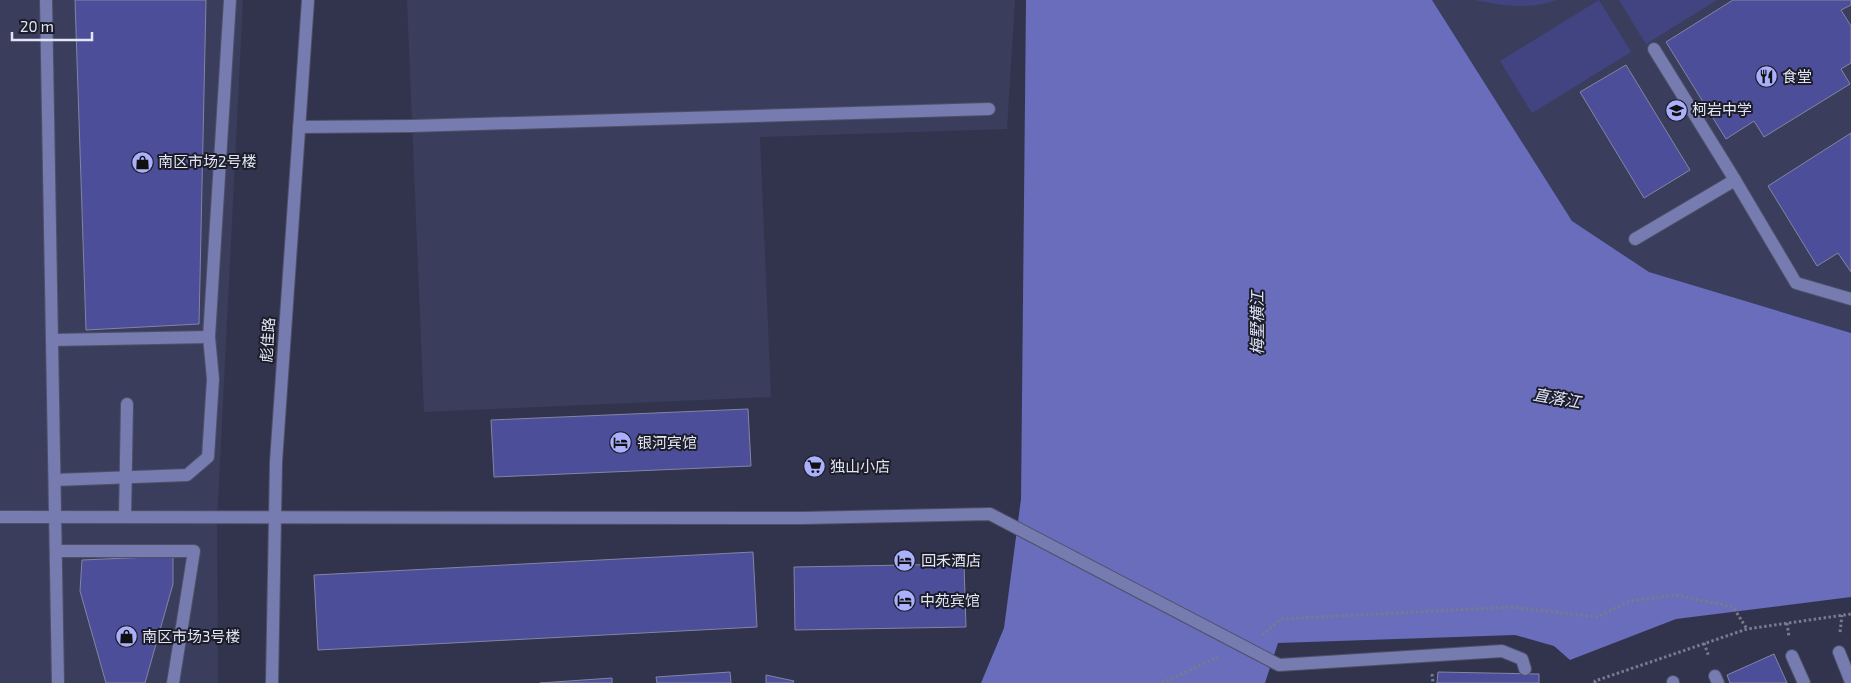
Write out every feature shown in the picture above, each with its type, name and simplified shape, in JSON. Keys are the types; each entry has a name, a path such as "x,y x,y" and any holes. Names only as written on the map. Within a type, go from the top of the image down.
{"street":[{"path":"46,0 58,683"},
{"path":"55,480 188,476 208,457 213,379 209,336 230,0"},
{"name":"彪佳路","path":"272,683 276,462 308,0"},
{"path":"1654,49 1796,283 1851,299"},
{"path":"300,127 422,126 989,109"},
{"path":"1635,239 1735,180"},
{"path":"52,340 209,336"},
{"path":"124,517 127,404"},
{"path":"0,517 803,518 990,514 1279,665 1502,651 1522,660 1525,669"},
{"path":"56,551 194,551 173,683"},
{"path":"1839,652 1851,682"},
{"path":"1792,656 1804,683"}],"path":[{"path":"1257,638 1281,619 1511,607 1597,617 1630,601 1676,595 1733,607 1747,629"},
{"path":"1595,683 1595,681 1747,629 1851,614"},
{"path":"1162,683 1222,655"}],"shaded area":[{"path":"0,0 243,0 217,523 218,683 0,683"},
{"path":"407,0 1015,0 1007,129 760,137 771,397 424,412"},
{"name":"柯岩中学","path":"1432,0 1851,0 1851,333 1649,272 1572,221"},
{"path":"1475,0 1557,0 1536,5 1516,6"},
{"path":"1599,0 1631,52 1532,113 1500,61"},
{"path":"1619,0 1717,0 1646,44"}],"water":[{"path":"1026,0 1432,0 1572,221 1649,272 1851,333 1851,597 1676,619 1570,660 1554,646 1515,635 1278,643 1265,683 981,683 1004,628 1021,499"}],"building":[{"name":"南区市场2号楼","path":"75,0 206,0 199,324 86,330"},
{"name":"食堂","path":"1733,0 1851,0 1851,5 1841,10 1851,26 1851,63 1841,69 1850,84 1764,137 1754,121 1726,139 1666,42"},
{"path":"1626,65 1690,170 1644,198 1580,92"},
{"path":"1851,133 1851,272 1838,253 1817,266 1768,186"},
{"name":"银河宾馆","path":"748,409 751,466 494,477 491,420"},
{"path":"753,552 757,627 318,650 314,575"},
{"name":"南区市场3号楼","path":"173,556 173,584 145,683 106,683 80,591 82,560"},
{"path":"964,564 966,627 795,630 794,567"},
{"path":"1774,654 1787,683 1730,683 1727,675"},
{"path":"730,672 731,683 657,683 656,677"},
{"path":"1438,672 1539,674 1539,683 1437,683"},
{"path":"766,675 794,681 793,683 766,683"},
{"path":"612,678 612,683 540,683"}],"place":[{"name":"食堂","path":"1766,77"},
{"name":"柯岩中学","path":"1676,110"},
{"name":"南区市场2号楼","path":"142,162"},
{"name":"银河宾馆","path":"621,443"},
{"name":"独山小店","path":"814,467"},
{"name":"回禾酒店","path":"905,561"},
{"name":"中苑宾馆","path":"904,601"},
{"name":"南区市场3号楼","path":"126,637"}],"water label":[{"name":"梅墅横江","path":"1257,323"},
{"name":"直落江","path":"1557,398"}]}
